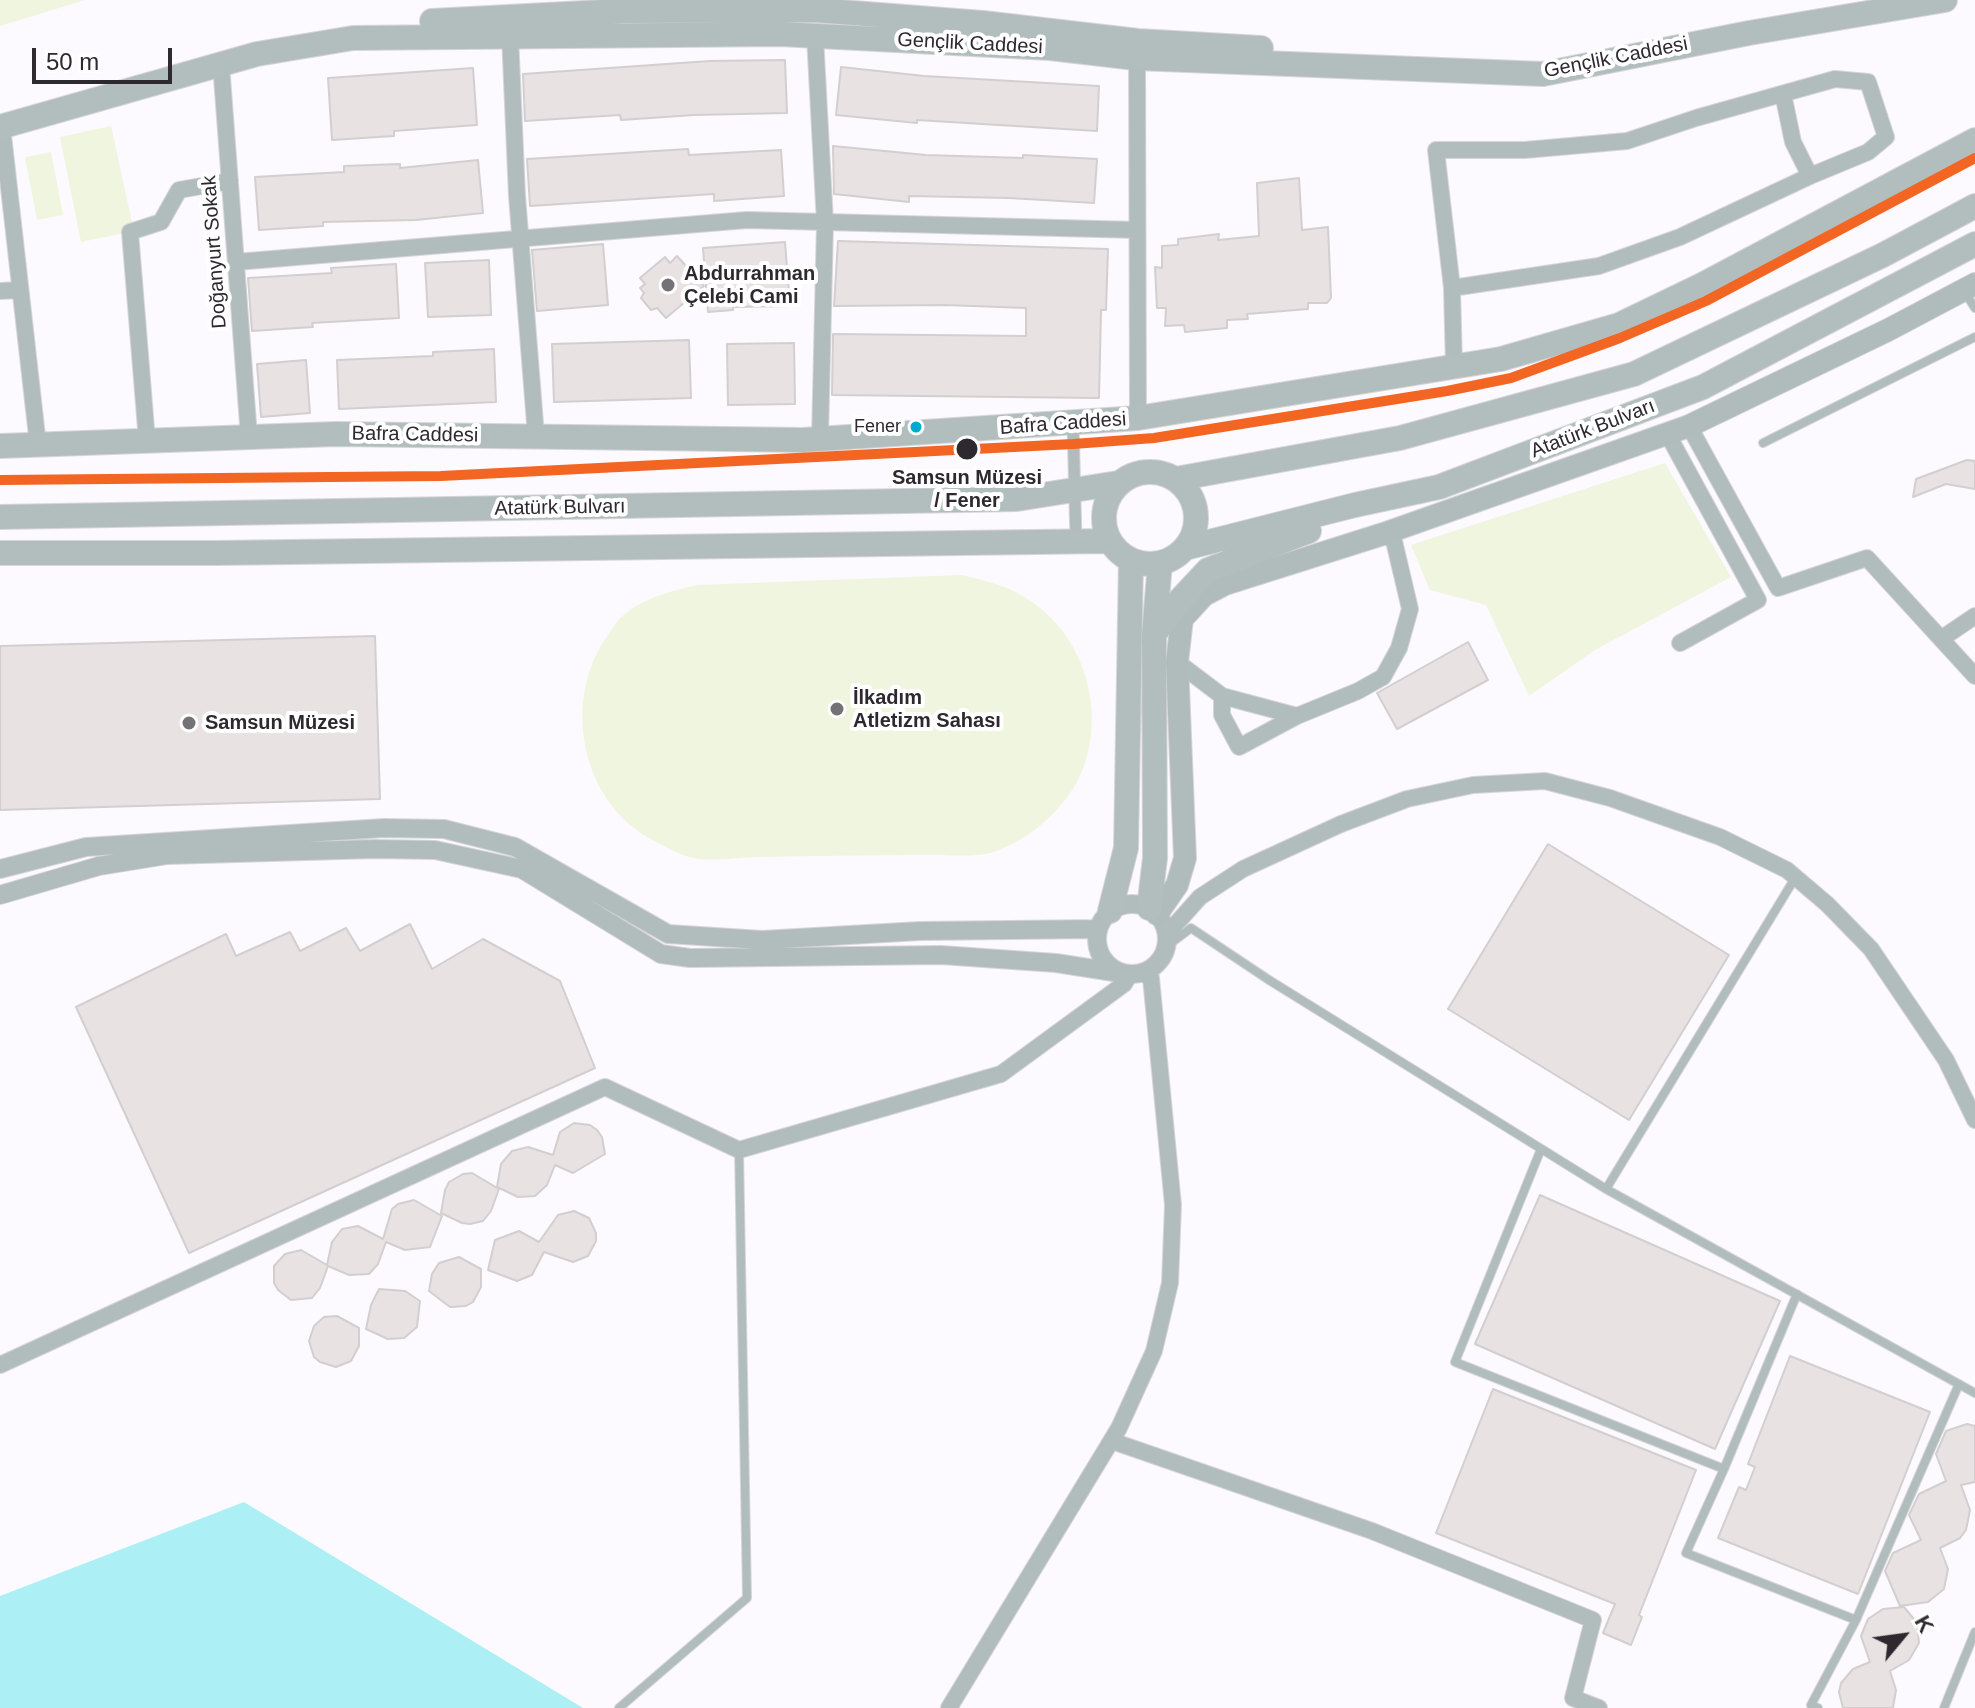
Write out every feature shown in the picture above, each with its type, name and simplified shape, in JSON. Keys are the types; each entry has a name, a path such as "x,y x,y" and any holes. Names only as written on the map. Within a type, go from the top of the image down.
{"main road":[{"name":"Gençlik Caddesi","path":"1,123 257,54 353,38 815,36 1050,48 1539,64 1681,34 1890,0"},
{"name":"Gençlik Caddesi","path":"1,123 218,52 333,26 622,11 815,10 983,23 1137,50 1543,74 1749,33 1945,0"},
{"name":"Bafra Caddesi","path":"0,446 336,434 820,438 1138,418 1454,367 1545,348 1619,325 1702,285 1975,140"},
{"name":"Atatürk Bulvarı","path":"0,517 1017,499 1118,483 1131,475 1147,471 1176,479 1400,438 1634,374 1883,255 1975,206"},
{"name":"Atatürk Bulvarı","path":"1160,563 1174,558 1185,548 1439,487 1703,387 1975,244"},
{"path":"1160,926 1185,858 1177,662 1182,619 1204,595 1225,584 1383,534 1689,426 1971,294"},
{"path":"1176,479 1188,490 1195,504 1197,520 1185,548"},
{"path":"1118,483 1109,495 1104,510 1109,541 1131,560 1146,564 1160,563 1154,635 1155,858 1160,926"},
{"path":"1154,635 1179,601 1208,570 1284,540 1439,487"},
{"name":"Atatürk Bulvarı","path":"0,553 1109,541"},
{"path":"1104,920 1126,848 1131,560"}],"street":[{"path":"510,35 520,237 536,436"},
{"path":"815,36 825,223 820,438"},
{"path":"1137,50 1138,418"},
{"name":"Doğanyurt Sokak","path":"221,64 249,437"},
{"path":"1452,288 1599,266 1680,237 1810,176 1840,166 1868,152 1886,137 1868,82 1835,79 1627,141 1525,150 1436,150 1452,288 1454,367"},
{"path":"1783,94 1793,142 1810,176"},
{"path":"1,123 38,445"},
{"path":"147,441 130,232 161,222 179,190 230,181"},
{"path":"236,262 747,220 1137,230"},
{"path":"0,291 20,290"},
{"path":"1073,424 1076,541"},
{"path":"1689,426 1778,588"},
{"path":"1667,433 1758,600"},
{"path":"1222,696 1222,715 1239,747 1297,716 1358,691 1383,677 1399,648 1410,609 1394,541 1383,534"},
{"path":"1680,643 1778,588 1867,558 1975,676"},
{"path":"1941,639 1975,616"},
{"path":"1177,662 1222,696 1297,716"},
{"path":"1160,926 1243,869 1341,824 1407,799 1473,785 1545,781 1610,798 1720,837 1787,870 1827,904 1871,949 1946,1060 1975,1120"},
{"path":"0,869 86,847 384,828 444,829 515,847 668,934 762,940 1104,920 1129,904 1160,926"},
{"path":"0,895 99,866 167,855 435,850 522,869 661,954 690,958 941,955 1056,963 1131,973 1154,967 1162,958 1160,926"},
{"path":"949,1708 1112,1441 1154,1351 1170,1283 1173,1205 1151,978 1111,968 1099,950 1104,920"},
{"path":"0,1365 605,1087 739,1150 1001,1074 1124,984 1131,973"},
{"path":"1112,1441 1372,1531 1593,1620 1573,1698 1599,1708"}],"lane":[{"path":"1763,443 1975,337"},
{"path":"1606,1189 1795,877"},
{"path":"1160,926 1191,928 1269,980 1606,1189 1975,1393"},
{"path":"1541,1149 1455,1362 1724,1469"},
{"path":"619,1708 747,1598 739,1150"},
{"path":"1797,1294 1686,1553 1856,1620"},
{"path":"1818,1708 1811,1705 1856,1620 1959,1384"},
{"path":"1944,1708 1975,1632"}],"green space":[{"path":"0,0 85,0 0,26"},
{"path":"111,126 134,231 81,242 60,137"},
{"path":"51,152 63,215 37,220 25,157"},
{"path":"1665,463 1731,577 1595,650 1529,696 1486,605 1430,590 1411,545"},
{"name":"İlkadım Atletizm Sahası","path":"962,575 1006,588 1042,609 1061,629 1086,676 1092,730 1087,756 1070,794 1051,816 1029,834 990,853 974,855 701,859 682,854 649,838 625,820 606,798 593,772 585,744 583,714 586,685 595,657 610,632 633,608 660,595 697,585"}],"water":[{"path":"244,1502 583,1708 0,1708 0,1596"}],"building":[{"path":"785,60 787,113 621,120 620,115 525,121 523,74 710,61"},
{"path":"841,67 924,76 1099,86 1097,131 917,120 917,123 836,115"},
{"path":"473,68 477,125 394,131 394,136 332,140 328,78"},
{"path":"833,146 926,155 1097,159 1094,203 909,196 909,202 834,194"},
{"path":"688,149 689,155 781,150 784,196 714,201 714,194 530,206 527,159"},
{"path":"478,160 483,213 416,220 323,222 323,226 259,230 255,177 344,172 344,166 400,164 400,168"},
{"path":"1299,178 1302,230 1328,227 1331,298 1327,303 1308,303 1308,309 1247,314 1248,319 1227,320 1227,328 1185,332 1184,325 1165,326 1166,308 1157,308 1155,267 1162,268 1162,246 1178,245 1178,239 1219,234 1218,240 1259,236 1257,183"},
{"path":"838,241 1108,249 1106,310 1101,310 1099,398 832,395 833,334 1026,336 1026,308 834,306"},
{"path":"785,242 790,306 733,307 733,310 708,312 703,248"},
{"path":"603,244 608,305 537,311 532,250"},
{"name":"Abdurrahman Çelebi Cami","path":"677,256 704,286 666,318 657,308 651,310 641,298 644,293 640,288 645,284 640,278 665,257 670,263"},
{"path":"489,260 491,315 428,317 425,263"},
{"path":"396,264 399,318 312,323 313,327 252,331 248,278 332,273 331,268"},
{"path":"689,340 691,398 554,402 552,344"},
{"path":"794,343 795,404 728,405 727,344"},
{"path":"494,349 496,402 339,409 337,360 433,356 433,352"},
{"path":"306,360 310,413 261,417 257,364"},
{"path":"1967,460 1975,461 1975,489 1946,484 1913,497 1916,479"},
{"name":"Samsun Müzesi","path":"375,636 380,799 0,810 0,646"},
{"path":"1468,642 1488,680 1397,729 1377,693"},
{"path":"1548,844 1729,955 1629,1120 1448,1009"},
{"path":"410,924 432,969 483,939 560,981 595,1068 189,1253 76,1007 226,934 236,956 290,932 300,951 346,928 360,951"},
{"path":"574,1123 590,1125 597,1130 602,1137 605,1154 573,1173 555,1165 547,1185 535,1196 518,1197 497,1187 501,1164 512,1151 528,1147 553,1155 560,1132"},
{"path":"472,1173 499,1189 491,1211 483,1221 470,1224 441,1213 449,1182"},
{"path":"1540,1195 1780,1301 1715,1449 1475,1344"},
{"path":"414,1200 442,1216 430,1247 405,1250 386,1242 378,1264 369,1274 349,1275 328,1266 320,1288 312,1298 291,1300 278,1290 274,1283 274,1266 285,1254 301,1250 327,1265 332,1242 342,1229 358,1226 383,1239 392,1209"},
{"path":"574,1211 589,1218 596,1233 596,1241 588,1256 573,1262 544,1252 532,1275 517,1281 488,1270 495,1240 519,1231 539,1242 558,1215"},
{"path":"459,1257 481,1269 481,1287 473,1302 466,1306 450,1307 429,1291 432,1274 439,1263"},
{"path":"379,1289 405,1291 420,1301 417,1327 404,1338 388,1339 366,1329 371,1305"},
{"path":"337,1316 359,1328 359,1346 351,1361 336,1367 314,1357 309,1341 314,1326 324,1317"},
{"path":"1790,1356 1930,1412 1858,1594 1718,1538 1739,1487 1746,1490 1755,1467 1748,1464"},
{"path":"1493,1389 1696,1470 1639,1615 1642,1617 1631,1645 1603,1633 1615,1604 1436,1533"},
{"path":"1967,1424 1975,1426 1975,1482 1961,1485 1970,1510 1966,1530 1960,1538 1940,1548 1948,1569 1944,1589 1928,1602 1900,1606 1885,1571 1893,1553 1921,1540 1909,1515 1919,1494 1946,1481 1936,1454 1946,1431"},
{"path":"1904,1607 1917,1623 1919,1643 1909,1660 1890,1671 1896,1690 1893,1708 1843,1708 1839,1692 1841,1683 1853,1669 1870,1662 1861,1636 1868,1619 1883,1609"}],"transit line":[{"path":"0,480 441,476 1073,444 1154,438 1447,391 1511,378 1620,338 1706,301 1975,158"}],"place":[{"name":"Abdurrahman Çelebi Cami","path":"668,285"},
{"name":"Fener","path":"916,427"},
{"name":"Samsun Müzesi / Fener","path":"967,449"},
{"name":"İlkadım Atletizm Sahası","path":"837,709"},
{"name":"Samsun Müzesi","path":"189,723"}]}
